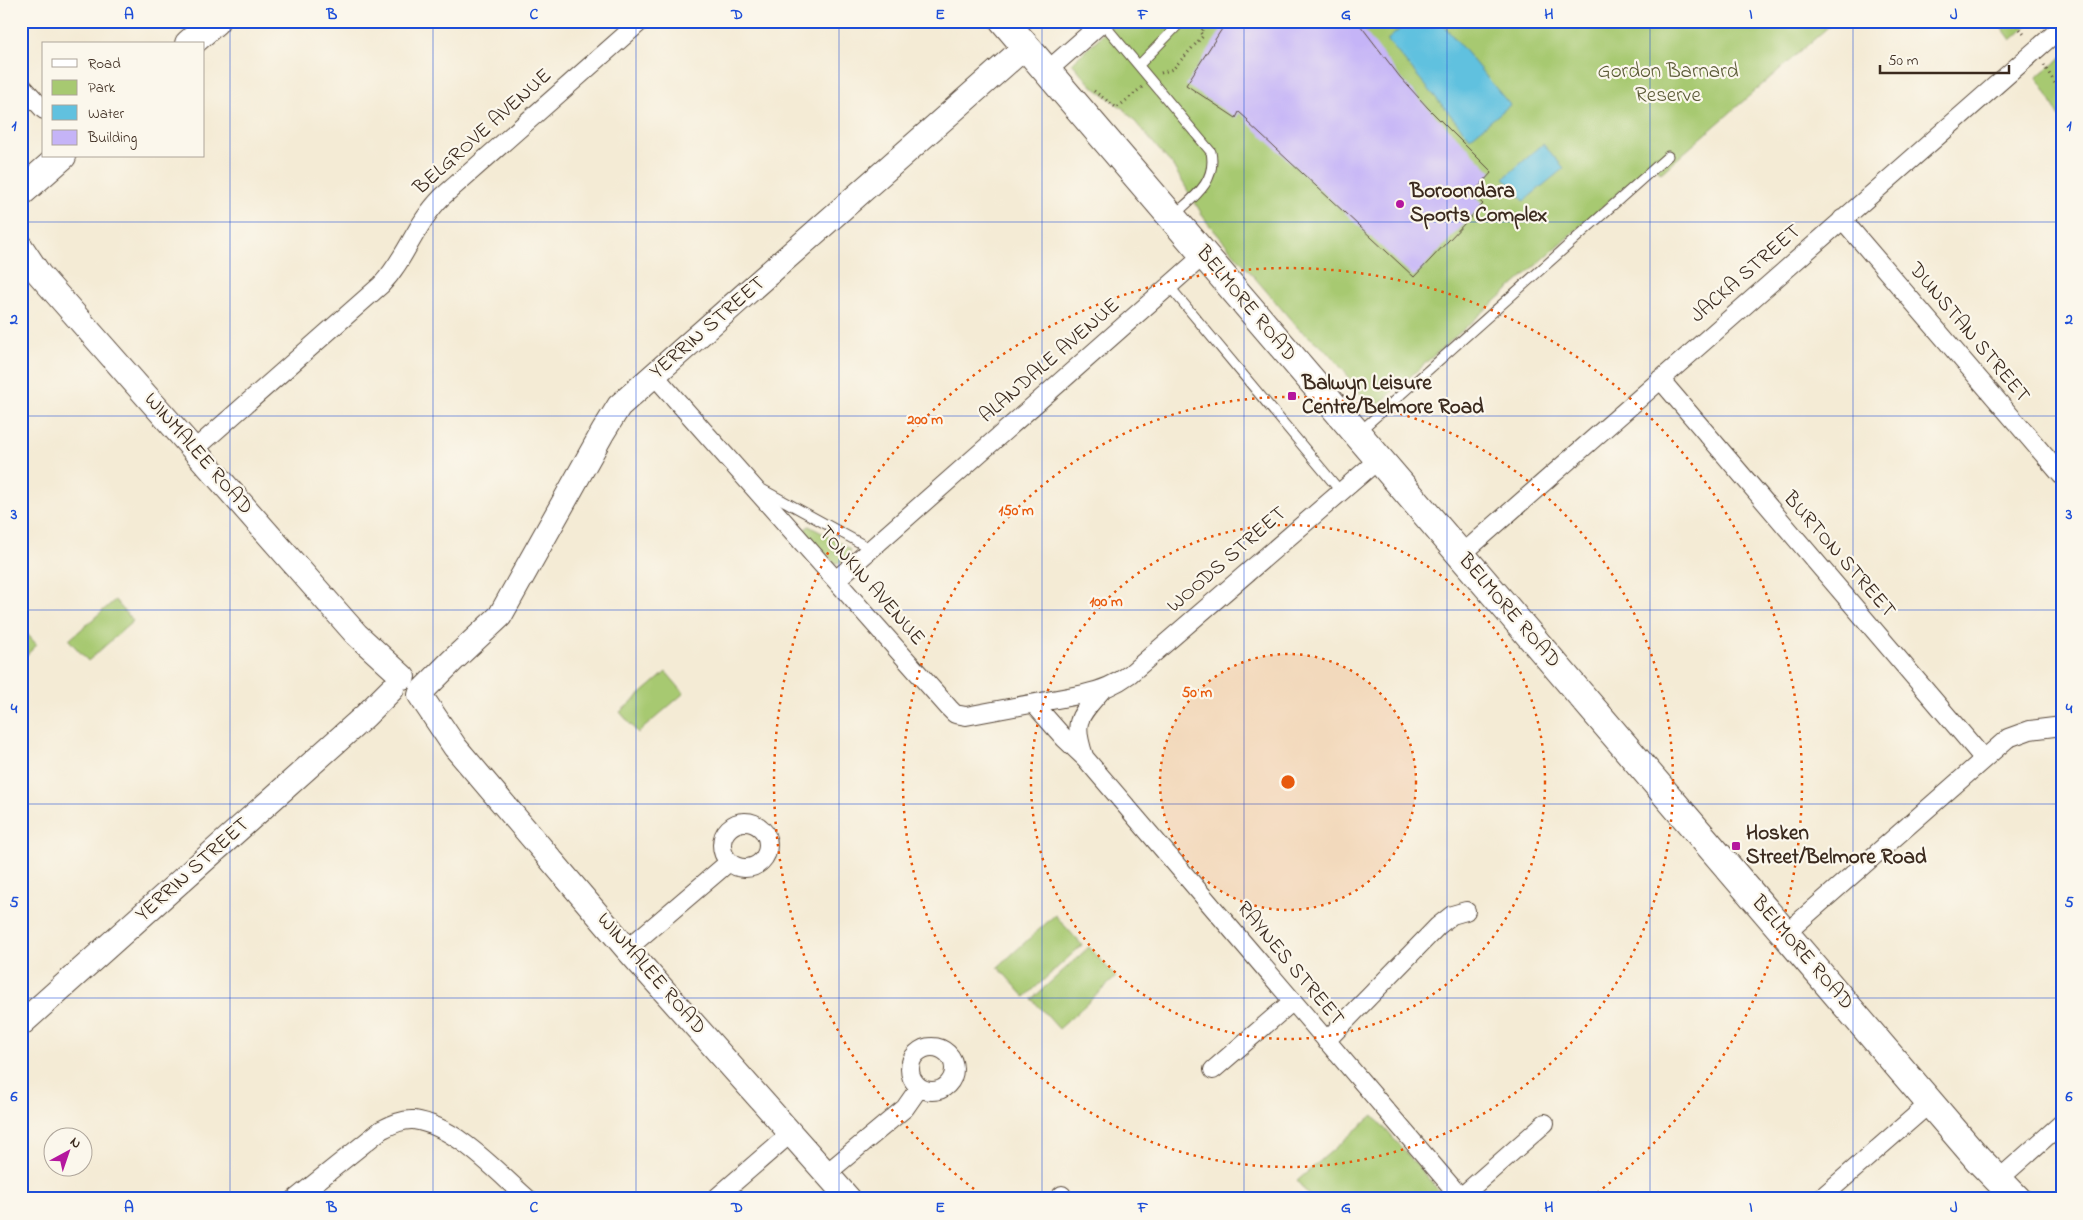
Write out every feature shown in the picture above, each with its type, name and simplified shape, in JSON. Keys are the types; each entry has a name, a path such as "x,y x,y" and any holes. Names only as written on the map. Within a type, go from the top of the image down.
{"main road":[{"path":"191,42 215,21"},
{"name":"BELMORE ROAD","path":"1004,21 1930,1103 2017,1199"},
{"path":"21,192 60,158"}],"street":[{"name":"BELGROVE AVENUE","path":"194,450 381,285 391,273 427,212 442,197 641,21"},
{"path":"1047,71 1103,22"},
{"name":"JACKA STREET","path":"1461,555 2062,27"},
{"name":"YERRIN STREET","path":"21,1024 365,716 452,660 500,616 614,413 654,375 1026,46"},
{"path":"21,84 42,108"},
{"name":"DUNSTAN STREET","path":"1842,219 2062,476"},
{"name":"WINMALEE ROAD","path":"21,247 30,267 356,634 627,949 849,1199"},
{"name":"ALANDALE AVENUE","path":"836,580 1204,255"},
{"name":"TONKIN AVENUE","path":"654,375 955,714 974,715 1102,690"},
{"name":"BURTON STREET","path":"1660,379 1984,759"},
{"name":"WOODS STREET","path":"1102,690 1130,674 1379,459"},
{"name":"RAYNES STREET","path":"1085,758 1078,737 1079,721 1102,690"},
{"name":"RAYNES STREET","path":"1034,704 1085,758 1462,1198"},
{"path":"1785,934 2014,734 2062,726"},
{"path":"627,949 729,862"},
{"path":"1326,1041 1438,926 1452,915 1466,911"},
{"path":"1213,1070 1293,1002"},
{"path":"827,1174 905,1108 919,1088"},
{"path":"1820,1199 1930,1103"},
{"path":"294,1199 381,1130 396,1122 413,1120 434,1126 459,1139 528,1199"},
{"path":"1462,1198 1545,1123"},
{"path":"1998,1180 2062,1123"},
{"path":"715,1199 791,1133"}],"lane":[{"path":"1139,66 1182,21"},
{"path":"1103,22 1211,152 1212,166 1204,187 1172,217"},
{"path":"1357,434 1668,156"},
{"path":"1169,286 1341,492"},
{"path":"750,482 871,549"}],"green space":[{"name":"Boroondara Sports Complex","path":"1117,21 1835,21 1661,173 1652,163 1371,411 1355,384 1327,351 1298,328 1206,221 1173,166 1125,110 1091,85 1072,63"},
{"path":"1997,21 2029,21 2030,23 2011,40"},
{"path":"2062,57 2062,121 2037,77"},
{"path":"809,526 844,545 850,550 849,556 840,563 834,563 806,533 805,529"},
{"path":"115,600 133,621 88,661 69,640"},
{"path":"21,627 37,645 21,660"},
{"path":"666,672 684,693 638,733 620,712"},
{"path":"1055,915 1082,945 1025,997 998,967"},
{"path":"1089,947 1116,977 1059,1029 1032,999"},
{"path":"1373,1115 1446,1199 1312,1199 1297,1181"}],"water":[{"path":"1410,21 1440,21 1510,105 1470,138 1387,40"},
{"path":"1543,144 1564,168 1524,201 1504,178"}],"building":[{"path":"1227,21 1265,21 1274,27 1278,21 1357,21 1400,77 1492,172 1472,194 1483,204 1414,277 1247,122 1248,120 1239,112 1236,118 1186,85"}],"place":[{"name":"Boroondara Sports Complex","path":"1400,204"},
{"name":"Balwyn Leisure Centre/Belmore Road","path":"1292,396"},
{"name":"Hosken Street/Belmore Road","path":"1736,846"}],"park label":[{"name":"Gordon Barnard Reserve","path":"1668,84"}]}
